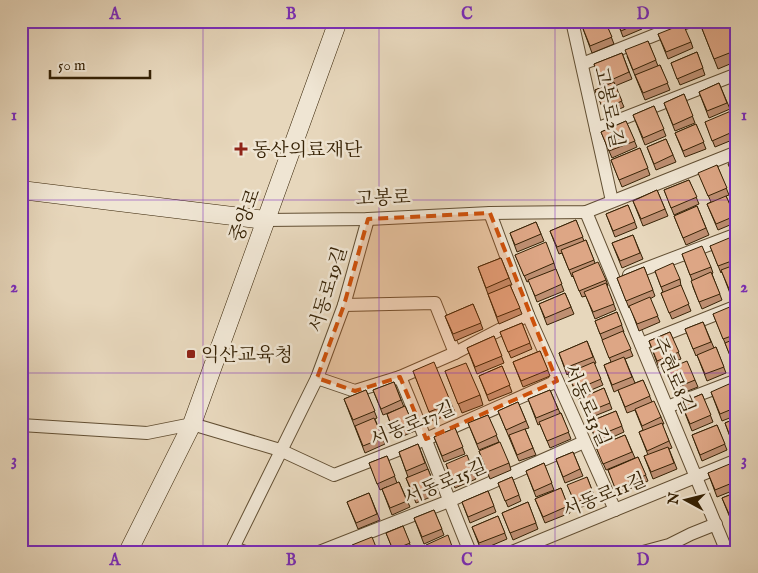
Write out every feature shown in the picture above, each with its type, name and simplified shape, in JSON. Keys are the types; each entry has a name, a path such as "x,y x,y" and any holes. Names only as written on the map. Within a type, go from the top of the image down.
{"street":[{"name":"중앙로","path":"128,552 192,424 338,21"},
{"name":"고봉로2길","path":"572,21 612,202"},
{"path":"582,64 690,21"},
{"path":"596,129 737,74"},
{"name":"고봉로","path":"21,190 265,220 368,219 490,213 586,212 737,152"},
{"name":"주현로8길","path":"586,212 728,552"},
{"name":"서동로13길","path":"490,213 528,315 615,510"},
{"name":"서동로19길","path":"232,550 317,378 344,305 368,219"},
{"path":"614,280 737,234"},
{"path":"344,305 435,303 455,353"},
{"path":"641,344 737,306"},
{"path":"317,378 355,391 400,377 455,353 528,315"},
{"path":"400,377 470,552"},
{"path":"667,406 737,380"},
{"name":"서동로17길","path":"280,450 334,475 426,439 557,381"},
{"path":"21,425 147,433 192,424 280,450"},
{"name":"서동로15길","path":"319,552 449,501 584,442"},
{"name":"서동로11길","path":"521,551 737,460"},
{"path":"643,552 669,545 716,524"},
{"path":"232,550 246,552"}],"highlighted area":[{"path":"490,213 557,381 426,439 400,377 355,391 317,378 344,305 368,219"}],"building":[{"path":"593,21 605,21 612,37 590,46 582,26"},
{"path":"617,21 639,21 639,23 621,31"},
{"path":"699,21 726,21 737,50 714,59"},
{"path":"683,24 691,42 666,52 658,34"},
{"path":"648,41 656,60 633,70 625,50"},
{"path":"697,52 703,68 677,79 671,63"},
{"path":"622,53 629,72 602,84 594,64"},
{"path":"660,65 668,83 643,93 635,75"},
{"path":"737,75 737,95 730,78"},
{"path":"614,82 622,101 603,109 595,90"},
{"path":"719,83 727,103 707,111 699,92"},
{"path":"684,94 693,116 673,125 664,103"},
{"path":"654,106 664,129 643,138 633,115"},
{"path":"731,111 737,125 737,130 712,141 705,122"},
{"path":"626,121 635,141 609,151 601,132"},
{"path":"696,124 704,142 683,151 675,133"},
{"path":"666,139 673,155 654,164 647,147"},
{"path":"640,148 648,168 619,180 611,160"},
{"path":"737,160 737,182 736,182 728,164"},
{"path":"717,165 727,188 708,196 698,173"},
{"path":"689,180 697,197 671,208 664,190"},
{"path":"657,190 665,209 641,219 633,201"},
{"path":"726,196 735,216 716,224 707,204"},
{"path":"628,205 635,222 613,231 606,214"},
{"path":"697,206 706,228 683,238 674,216"},
{"path":"576,220 583,237 557,247 550,231"},
{"path":"536,222 541,234 515,245 510,233"},
{"path":"633,235 640,253 620,261 612,243"},
{"path":"734,236 737,242 737,259 718,266 710,246"},
{"path":"586,240 594,260 569,270 561,250"},
{"path":"546,242 554,263 524,276 515,255"},
{"path":"702,246 711,267 690,275 682,254"},
{"path":"501,258 509,278 486,288 478,267"},
{"path":"598,262 606,280 579,291 572,273"},
{"path":"673,263 680,279 661,287 655,271"},
{"path":"737,264 737,286 729,289 721,270"},
{"path":"644,267 653,290 626,301 617,278"},
{"path":"556,269 562,284 535,296 528,280"},
{"path":"711,272 720,294 699,302 691,281"},
{"path":"606,283 614,304 593,312 584,292"},
{"path":"510,285 520,308 497,317 488,294"},
{"path":"681,285 689,304 669,313 661,293"},
{"path":"565,293 571,307 545,318 539,304"},
{"path":"650,297 658,316 637,324 629,306"},
{"path":"473,304 481,323 453,334 445,316"},
{"path":"732,306 737,318 737,334 723,339 713,314"},
{"path":"617,312 622,325 600,334 595,321"},
{"path":"703,322 711,342 693,349 685,329"},
{"path":"522,323 530,343 508,352 500,332"},
{"path":"623,331 631,349 609,358 602,340"},
{"path":"670,332 679,352 657,361 649,341"},
{"path":"494,336 502,356 475,367 467,348"},
{"path":"737,338 737,359 732,361 725,343"},
{"path":"587,341 593,357 565,368 559,353"},
{"path":"716,347 724,367 705,374 697,355"},
{"path":"540,351 548,370 521,381 513,362"},
{"path":"624,357 632,377 612,385 604,365"},
{"path":"687,361 695,380 673,389 665,370"},
{"path":"434,362 451,403 429,412 413,371"},
{"path":"594,362 601,379 575,390 568,373"},
{"path":"466,363 480,395 458,404 445,371"},
{"path":"502,366 510,385 487,395 479,376"},
{"path":"643,380 650,396 625,407 618,390"},
{"path":"394,382 401,400 381,409 373,390"},
{"path":"729,384 737,402 737,407 720,414 711,392"},
{"path":"604,388 610,403 585,413 579,399"},
{"path":"366,390 375,411 353,420 344,399"},
{"path":"550,390 558,409 536,418 528,399"},
{"path":"702,394 711,415 690,424 681,403"},
{"path":"654,401 661,417 642,426 635,409"},
{"path":"518,402 526,421 506,430 498,411"},
{"path":"405,406 413,424 394,432 387,414"},
{"path":"616,411 622,426 595,437 589,422"},
{"path":"561,413 569,432 547,441 539,422"},
{"path":"488,415 497,435 477,444 468,423"},
{"path":"374,418 383,438 363,446 355,426"},
{"path":"737,418 737,439 732,441 725,423"},
{"path":"662,423 669,441 647,451 639,432"},
{"path":"717,425 725,444 700,455 692,435"},
{"path":"455,428 463,447 442,456 434,437"},
{"path":"525,429 533,448 517,455 509,435"},
{"path":"625,435 632,452 603,464 596,447"},
{"path":"500,442 509,463 487,472 479,451"},
{"path":"418,444 425,463 406,471 399,452"},
{"path":"668,447 674,463 651,472 644,456"},
{"path":"573,452 580,469 563,477 556,459"},
{"path":"467,455 474,473 453,482 446,464"},
{"path":"387,456 395,476 377,484 369,463"},
{"path":"638,457 646,475 615,488 608,470"},
{"path":"544,463 552,483 534,491 526,471"},
{"path":"732,463 737,475 737,481 715,490 708,473"},
{"path":"428,469 435,487 414,496 406,478"},
{"path":"512,477 519,495 505,501 498,483"},
{"path":"587,477 594,495 575,503 567,485"},
{"path":"399,482 407,501 390,508 382,489"},
{"path":"561,488 568,506 543,517 535,499"},
{"path":"488,491 494,506 468,517 462,502"},
{"path":"737,492 737,511 729,514 722,498"},
{"path":"369,493 377,514 356,523 347,502"},
{"path":"528,502 536,523 510,533 502,513"},
{"path":"434,510 442,529 422,537 414,518"},
{"path":"498,516 505,533 479,543 472,527"},
{"path":"737,516 737,534 731,519"},
{"path":"403,526 410,543 393,550 386,533"},
{"path":"448,535 454,552 429,552 426,545"},
{"path":"372,537 378,552 354,552 352,545"}],"place":[{"name":"동산의료재단","path":"241,149"},
{"name":"익산교육청","path":"191,354"}]}
